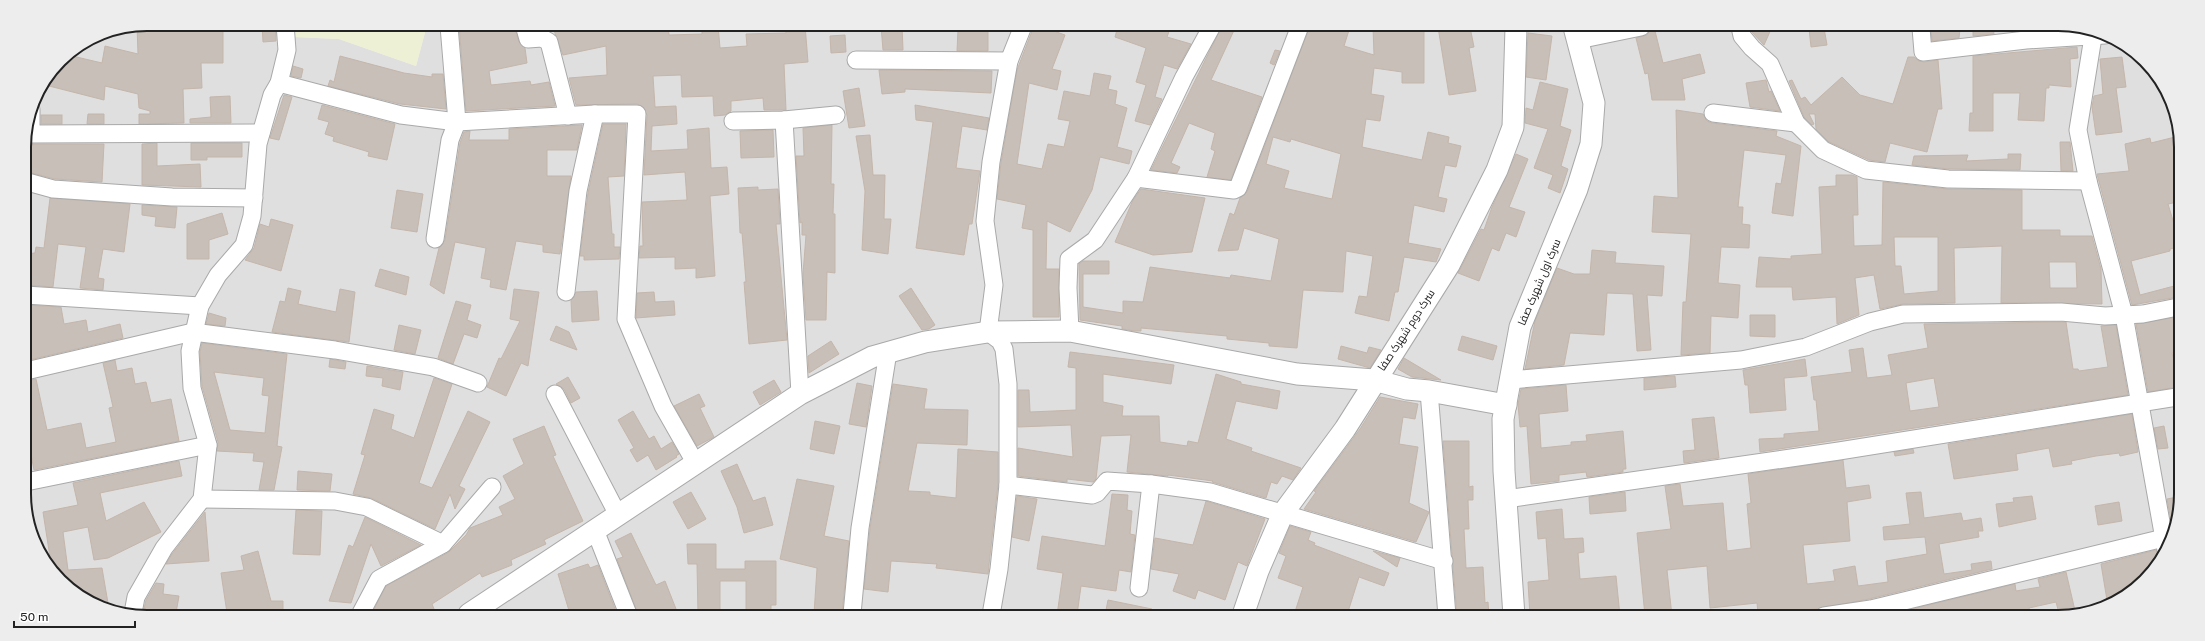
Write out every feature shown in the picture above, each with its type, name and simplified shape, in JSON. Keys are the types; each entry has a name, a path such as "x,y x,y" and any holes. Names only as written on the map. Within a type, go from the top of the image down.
{"street":[{"path":"134,609 136,597 164,548 202,499 208,445 192,388 190,351 193,332 200,306 218,275 244,244 252,216 258,144 272,95 279,83 287,50 286,31"},
{"path":"435,238 450,140 457,122 449,31"},
{"path":"526,31 528,39 542,38 549,42 568,116"},
{"path":"988,332 994,285 985,221 991,162 1009,61 1021,31"},
{"path":"1070,331 1068,288 1069,259 1094,240 1136,178 1184,77 1209,31"},
{"path":"1136,178 1203,187 1234,190 1238,188 1298,31"},
{"name":"سرک دوم شهرک صفا","path":"1245,610 1258,571 1283,513 1345,429 1374,380 1449,265 1497,170 1513,127 1516,31"},
{"path":"1576,34 1604,31"},
{"path":"1741,31 1742,36 1752,48 1770,64 1796,123 1823,150 1866,170 1948,179 2088,181"},
{"path":"1921,31 1924,52 2026,40 2087,35"},
{"name":"سرک اول شهرک صفا","path":"1514,610 1506,499 1503,419 1520,327 1574,196 1591,144 1594,103 1576,34"},
{"path":"2096,38 2078,130 2088,181 2124,315 2166,536"},
{"path":"856,60 1009,61"},
{"path":"279,83 401,115 457,122 595,114 637,114 626,319 663,406 696,464"},
{"path":"1713,113 1796,123"},
{"path":"566,292 578,191 595,114"},
{"path":"733,121 784,120 836,115"},
{"path":"784,120 800,394"},
{"path":"32,134 261,133"},
{"path":"31,183 53,189 172,197 254,198"},
{"path":"31,294 200,306"},
{"path":"1510,380 1741,360 1806,347 1870,322 1903,314 2061,312 2104,316 2124,315 2174,308"},
{"path":"475,610 800,394 872,356 924,342 988,332 1070,331 1296,374 1374,380 1407,389 1429,391 1506,405"},
{"path":"31,370 193,332 335,350 433,367 478,383"},
{"path":"988,332 1000,341 1004,349 1008,384 1008,485 999,569 992,610"},
{"path":"852,610 860,528 888,352"},
{"path":"1429,391 1448,610"},
{"path":"555,394 618,515"},
{"path":"1506,499 1839,451 2174,398"},
{"path":"31,481 208,445"},
{"path":"1008,485 1092,495 1097,492 1107,481 1151,484 1210,492 1444,561"},
{"path":"1139,588 1151,484"},
{"path":"363,610 380,580 443,544 492,487"},
{"path":"202,499 278,499 336,501 348,503 367,507 443,544"},
{"path":"595,530 626,610"},
{"path":"1865,610 2163,542"}],"shaded area":[{"path":"139,31 294,31 295,37 339,39 416,66 425,31 2058,31 2088,35 2103,40 2116,47 2129,55 2145,70 2162,96 2172,124 2174,147 2174,494 2170,524 2162,545 2154,559 2145,571 2129,586 2103,601 2081,608 2066,610 147,610 117,606 102,601 76,586 55,565 40,539 33,517 31,502 31,139 33,124 40,102 51,82 65,65 82,51 110,37"}],"green space":[{"path":"294,31 425,31 416,66 339,39 295,37"}],"building":[{"path":"137,31 223,31 223,63 201,63 202,88 183,89 184,123 139,124 139,114 150,114 150,111 139,108 138,94 105,86 104,100 49,86 55,76 74,56 102,63 105,46 138,54"},
{"path":"262,31 275,31 276,41 263,42"},
{"path":"459,31 516,31 519,42 525,48 527,63 489,71 491,85 530,81 531,85 549,82 555,106 466,111"},
{"path":"554,31 669,31 669,35 702,34 702,31 719,31 720,48 747,46 746,34 805,31 808,62 784,64 786,110 764,110 763,98 731,101 731,111 725,115 714,116 713,96 682,97 681,75 653,76 655,107 676,106 677,124 652,126 651,151 688,149 687,130 709,128 711,168 727,167 729,194 710,196 715,276 696,278 696,268 675,269 675,257 639,258 640,246 643,246 642,202 687,200 685,172 644,175 647,115 642,106 637,104 576,105 569,78 607,75 606,46 563,55"},
{"path":"881,31 902,31 903,50 883,50"},
{"path":"958,31 988,31 988,51 957,51"},
{"path":"1032,31 1054,31 1065,35 1052,69 1061,71 1057,90 1029,83 1017,164 1042,169 1048,144 1064,147 1070,121 1058,119 1064,91 1090,96 1094,73 1111,76 1108,89 1117,91 1115,104 1127,108 1117,147 1132,151 1129,164 1100,157 1092,190 1070,232 1047,221 1046,269 1059,269 1059,317 1033,317 1033,230 1022,228 1026,205 997,199 1001,163 1017,70"},
{"path":"1117,31 1169,31 1167,37 1191,44 1177,69 1164,65 1155,97 1162,99 1150,125 1135,121 1146,85 1136,82 1146,48 1115,37"},
{"path":"1220,31 1234,31 1211,80 1262,97 1231,180 1207,177 1215,151 1211,149 1215,133 1189,123 1171,163 1180,167 1177,173 1151,170"},
{"path":"1308,31 1349,31 1344,46 1374,55 1373,31 1424,31 1424,83 1402,83 1402,72 1374,68 1371,94 1384,96 1380,121 1366,119 1362,147 1422,160 1428,132 1449,137 1448,143 1461,146 1456,167 1445,165 1438,197 1447,199 1444,212 1414,205 1408,243 1441,249 1436,262 1404,257 1398,292 1395,292 1389,321 1355,313 1359,296 1367,297 1373,256 1346,251 1343,292 1303,290 1297,348 1269,346 1269,343 1227,339 1227,336 1141,328 1141,331 1135,331 1122,329 1122,326 1080,320 1079,264 1083,261 1109,261 1109,274 1083,274 1083,307 1123,313 1123,301 1143,302 1150,267 1230,278 1231,275 1271,281 1279,239 1244,228 1238,250 1218,251 1230,213 1234,215 1240,198 1247,192","holes":["1273,137 1290,142 1291,139 1341,154 1332,199 1284,188 1289,171 1266,164"]},
{"path":"1439,31 1471,31 1474,47 1469,48 1476,91 1449,95"},
{"path":"1649,31 1655,31 1663,63 1700,54 1705,73 1682,79 1685,100 1652,100 1648,73 1645,74 1636,38 1647,35"},
{"path":"1751,31 1770,31 1764,45"},
{"path":"1809,31 1825,31 1827,45 1811,47"},
{"path":"1931,31 1960,31 1959,38 1932,41"},
{"path":"1973,31 1994,31 1994,34 1973,36"},
{"path":"1528,33 1552,36 1546,80 1526,77"},
{"path":"845,35 846,52 831,53 830,36"},
{"path":"2077,47 2078,58 2070,59 2071,87 2049,85 2049,88 2046,88 2044,121 2018,120 2020,93 1993,93 1993,131 1969,131 1970,113 1973,113 1973,56"},
{"path":"1275,50 1280,51 1274,65 1270,63"},
{"path":"340,56 404,73 432,77 432,74 443,74 446,109 400,104 328,86 330,80 334,82"},
{"path":"1908,57 1914,57 1919,61 1924,62 1938,60 1942,109 1938,109 1927,152 1890,143 1885,162 1869,160 1829,142 1816,129 1815,114 1809,114 1814,124 1812,125 1804,117 1789,81 1792,80 1801,99 1805,97 1811,105 1842,77 1860,95 1893,104"},
{"path":"2122,57 2126,87 2116,88 2122,132 2096,135 2092,107 2094,96 2103,94 2100,59"},
{"path":"293,66 303,69 301,78 291,76"},
{"path":"879,70 992,71 991,93 905,89 905,92 882,94"},
{"path":"1766,80 1769,92 1771,91 1780,111 1750,107 1746,83"},
{"path":"1540,82 1568,89 1560,126 1571,130 1561,166 1568,169 1560,193 1548,188 1553,175 1534,168 1548,129 1525,123 1526,108 1533,110"},
{"path":"859,88 865,126 849,128 843,91"},
{"path":"284,95 292,97 279,140 270,138"},
{"path":"230,96 231,123 190,123 190,119 211,117 210,97"},
{"path":"322,105 395,124 387,160 368,156 369,152 333,141 334,137 325,134 329,122 318,119"},
{"path":"915,105 989,118 987,130 962,126 956,168 980,171 972,224 969,224 964,255 916,248 933,122 916,120"},
{"path":"1676,110 1703,114 1707,121 1712,123 1777,131 1776,136 1801,146 1793,216 1772,213 1776,183 1781,184 1786,155 1744,150 1738,207 1743,207 1742,224 1750,225 1749,248 1721,247 1718,283 1740,285 1738,318 1711,316 1710,353 1681,355 1683,302 1686,302 1691,234 1652,232 1654,196 1678,198"},
{"path":"88,114 104,114 104,124 87,124"},
{"path":"41,115 62,115 62,124 41,124"},
{"path":"603,124 626,124 624,176 608,177 612,234 614,234 614,247 620,247 619,259 584,260 584,256 580,256 588,193"},
{"path":"582,125 577,150 547,150 547,176 571,176 560,254 543,252 543,245 516,241 506,290 490,287 491,280 481,278 486,248 455,242 444,294 430,285 439,248 445,240 460,143 464,132 470,131 469,140 509,140 509,129"},
{"path":"832,125 831,184 834,184 833,214 835,214 835,273 827,272 826,320 806,320 803,274 806,235 802,235 802,222 800,223 796,156 804,156 803,128"},
{"path":"773,130 774,157 741,158 740,131"},
{"path":"870,135 873,175 885,175 884,219 891,219 888,254 862,250 865,191 856,136"},
{"path":"2173,137 2174,203 2168,204 2174,224 2174,248 2170,249 2170,251 2131,261 2140,295 2174,286 2174,298 2132,305 2097,174 2129,171 2125,144 2150,138 2151,143"},
{"path":"2060,142 2070,142 2073,171 2061,171"},
{"path":"157,143 157,166 200,164 201,187 142,185 142,144"},
{"path":"191,143 242,143 242,157 207,157 207,160 191,160"},
{"path":"31,144 104,144 102,182 55,179 31,173"},
{"path":"1516,154 1528,159 1509,207 1525,212 1516,237 1506,233 1499,251 1492,248 1479,281 1458,273 1481,229 1484,230 1492,207"},
{"path":"2008,154 2021,154 2020,170 1949,169 1912,165 1914,156 1968,155 1966,161 2008,159"},
{"path":"1836,175 1852,175 1857,177 1858,215 1853,215 1854,246 1882,245 1883,182 1948,189 2022,190 2022,230 2060,230 2060,236 2092,236 2101,269 2102,304 2001,303 2002,246 1954,248 1955,303 1903,304 1880,309 1874,275 1855,278 1859,315 1837,324 1836,297 1793,300 1792,287 1756,287 1759,257 1791,259 1791,256 1822,254 1819,187 1836,186","holes":["1894,237 1938,237 1938,291 1904,294 1901,266 1895,266","2049,262 2076,262 2077,288 2050,288"]},
{"path":"758,187 758,190 778,189 780,224 776,224 787,340 749,344 744,282 746,282 742,233 740,233 738,188"},
{"path":"1141,189 1205,198 1192,252 1153,255 1115,242 1133,200"},
{"path":"397,190 423,194 417,232 391,228"},
{"path":"50,198 130,204 124,252 103,249 98,278 104,279 103,290 80,288 86,247 58,244 53,287 31,285 31,253 35,253 36,247 44,248"},
{"path":"142,205 177,207 175,228 155,226 156,217 142,215"},
{"path":"222,213 228,234 209,240 209,259 187,259 187,224"},
{"path":"271,219 293,225 281,271 245,260 254,248 260,224 269,227"},
{"path":"1592,250 1616,252 1615,263 1664,266 1662,296 1647,295 1651,350 1637,351 1633,294 1607,293 1604,335 1570,333 1564,365 1525,369 1535,321 1557,268 1574,274 1590,274"},
{"path":"380,269 409,277 406,295 375,286"},
{"path":"288,288 301,291 298,304 336,312 340,289 355,292 349,342 272,332 280,301 285,302"},
{"path":"911,288 935,325 929,329 922,330 899,296"},
{"path":"514,289 539,292 528,366 521,363 506,396 487,387 499,358 501,359 520,321 510,319"},
{"path":"597,291 599,320 572,322 571,300 576,292"},
{"path":"654,292 655,302 674,301 675,315 636,318 637,293"},
{"path":"456,301 471,305 467,320 481,325 477,338 464,334 453,364 438,358"},
{"path":"31,305 61,307 64,324 86,320 88,332 120,324 123,338 31,360"},
{"path":"209,313 226,318 225,326 206,324"},
{"path":"1750,315 1775,315 1775,337 1750,336"},
{"path":"2174,318 2174,353 2172,353 2174,360 2174,388 2148,392 2136,324"},
{"path":"2066,322 2073,369 2078,369 2079,371 2108,367 2101,326 2116,325 2128,395 1760,452 1759,439 1784,438 1784,434 1819,431 1816,400 1814,400 1811,377 1852,372 1849,350 1863,348 1867,378 1892,375 1888,355 1928,348 1924,324","holes":["1934,378 1939,407 1910,411 1906,383"]},
{"path":"399,325 421,330 415,354 394,350"},
{"path":"556,326 569,332 577,350 550,340"},
{"path":"1462,336 1497,346 1493,360 1458,350"},
{"path":"831,341 839,354 809,373 808,356"},
{"path":"202,343 287,354 277,446 282,447 274,490 259,490 264,462 253,461 254,453 217,451 218,442 202,386 200,352","holes":["214,372 264,378 262,395 269,396 265,433 230,430"]},
{"path":"1341,346 1367,353 1369,347 1381,350 1370,368 1338,359"},
{"path":"1070,352 1174,365 1171,384 1103,374 1103,402 1123,406 1122,416 1159,416 1160,442 1187,446 1188,441 1198,443 1216,374 1241,382 1241,384 1280,391 1277,409 1236,401 1226,439 1252,448 1251,451 1301,468 1293,480 1282,476 1277,484 1271,482 1266,498 1212,482 1213,481 1168,475 1127,472 1131,435 1101,436 1096,479 1093,482 1067,479 1067,482 1018,476 1018,448 1073,457 1071,425 1018,427 1018,390 1029,390 1030,412 1076,410 1076,368 1068,367"},
{"path":"1404,358 1441,380 1412,377 1398,369"},
{"path":"330,359 346,362 345,369 329,367"},
{"path":"1805,359 1807,376 1784,378 1786,410 1750,413 1748,385 1745,385 1743,370"},
{"path":"115,360 117,371 132,368 135,384 146,382 151,403 171,399 179,441 34,470 31,455 31,380 36,379 47,430 81,423 86,448 116,442 109,408 113,407 103,363"},
{"path":"367,366 403,372 400,390 382,386 383,378 366,376"},
{"path":"1675,376 1676,387 1644,390 1644,378"},
{"path":"568,377 580,398 571,403 564,389 556,384"},
{"path":"434,378 452,384 419,483 432,488 468,411 490,422 459,486 465,489 455,509 450,494 435,529 371,498 353,494 365,455 361,454 374,409 394,415 391,429 414,438"},
{"path":"774,380 781,392 760,405 753,392"},
{"path":"857,383 872,386 866,427 849,424"},
{"path":"893,384 927,389 924,409 968,410 967,445 917,443 908,491 930,492 930,495 956,498 958,449 998,452 998,484 988,574 936,568 937,564 891,561 888,592 864,589 870,529"},
{"path":"1566,385 1568,411 1539,414 1541,448 1571,445 1571,442 1587,441 1586,435 1623,431 1626,469 1623,469 1623,472 1587,477 1586,472 1559,475 1559,481 1531,484 1527,426 1520,427 1518,404 1521,389"},
{"path":"699,394 705,406 700,408 714,437 697,446 674,406"},
{"path":"1380,397 1418,404 1415,419 1403,417 1399,444 1418,447 1409,503 1429,512 1416,542 1304,509 1316,492 1314,491 1360,429"},
{"path":"633,411 649,439 654,436 661,449 672,442 679,454 676,456 677,457 656,470 648,455 637,462 630,450 634,448 618,420"},
{"path":"2132,414 2138,452 2120,456 2119,453 2096,456 2071,461 2072,464 2053,467 2049,448 2016,454 2018,470 1954,479 1948,444"},
{"path":"1714,417 1719,458 1684,463 1683,451 1695,450 1692,419"},
{"path":"815,421 840,426 834,454 810,449"},
{"path":"544,426 556,455 553,456 583,521 544,540 546,544 511,560 512,565 482,577 480,573 432,604 434,610 374,610 386,586 449,552 466,535 470,528 503,515 499,507 515,499 503,476 524,464 513,439"},
{"path":"2164,426 2168,448 2158,449 2154,428"},
{"path":"1443,441 1469,441 1469,487 1473,486 1473,500 1468,500 1469,529 1464,529 1466,568 1483,567 1485,603 1488,602 1489,610 1457,610"},
{"path":"1913,449 1914,453 1895,456 1894,452"},
{"path":"1843,460 1846,488 1869,485 1871,498 1847,502 1850,541 1803,545 1807,584 1835,581 1833,570 1855,566 1858,586 1888,582 1886,561 1927,554 1925,537 1884,540 1883,527 1910,524 1906,493 1921,492 1924,518 1961,513 1963,521 1981,518 1983,531 1978,531 1979,537 1939,544 1944,574 1972,570 1971,564 1991,561 1992,569 1869,599 1805,610 1758,610 1757,603 1710,608 1707,566 1667,570 1671,610 1644,610 1637,533 1671,529 1665,486 1680,484 1683,506 1723,503 1727,551 1751,548 1747,504 1751,503 1748,474"},
{"path":"179,461 182,476 100,493 106,521 144,502 161,532 108,558 94,560 88,527 63,532 68,570 102,568 108,603 76,586 55,565 50,557 43,512 78,505 73,483"},
{"path":"737,464 753,501 765,497 773,525 744,533 737,507 721,471"},
{"path":"298,471 332,474 330,491 297,490"},
{"path":"797,479 834,486 824,536 849,541 842,610 814,610 817,568 780,559"},
{"path":"691,492 706,519 688,529 673,502"},
{"path":"1625,492 1626,511 1590,514 1589,497"},
{"path":"1112,494 1128,495 1127,510 1132,511 1130,534 1135,535 1131,572 1119,570 1116,591 1081,586 1078,610 1058,610 1063,573 1037,569 1042,536 1105,546"},
{"path":"1017,496 1037,499 1029,541 1012,537"},
{"path":"2032,496 2036,519 1999,527 1996,504 2014,502 2013,498"},
{"path":"2174,498 2171,520 2167,499"},
{"path":"1206,501 1265,519 1247,566 1238,562 1225,600 1198,590 1195,599 1173,591 1179,574 1151,569 1155,538 1193,545"},
{"path":"2119,502 2122,521 2098,525 2095,506"},
{"path":"1562,509 1564,539 1583,538 1584,552 1578,553 1580,579 1616,576 1619,610 1530,610 1528,582 1549,580 1546,538 1538,539 1536,512"},
{"path":"296,510 322,511 320,555 293,554"},
{"path":"205,512 209,561 166,564 172,554"},
{"path":"365,517 421,545 381,566 371,544 351,603 329,601 349,545 353,547"},
{"path":"1290,526 1311,532 1308,540 1315,543 1314,545 1389,573 1384,586 1359,577 1349,610 1296,610 1303,587 1278,578 1286,556 1279,553"},
{"path":"631,533 656,585 665,581 676,610 636,610 617,559 623,557 615,541"},
{"path":"687,544 716,544 716,569 745,569 745,561 776,561 776,605 771,605 771,610 746,610 746,581 720,581 720,610 698,610 697,564 688,564"},
{"path":"2156,550 2158,553 2140,576 2129,586 2107,599 2101,564"},
{"path":"258,551 271,601 283,601 283,610 227,610 221,573 244,570 241,556"},
{"path":"1373,551 1400,558 1397,567"},
{"path":"588,564 590,568 598,565 615,610 569,610 558,574"},
{"path":"2066,572 2075,609 2058,610 2056,602 2029,608 2029,610 1908,610 2015,584 2016,591 2040,587 2038,579"},
{"path":"156,583 164,584 163,594 179,596 177,610 144,610 146,600"},
{"path":"1108,600 1152,609 1152,610 1106,610"}]}
